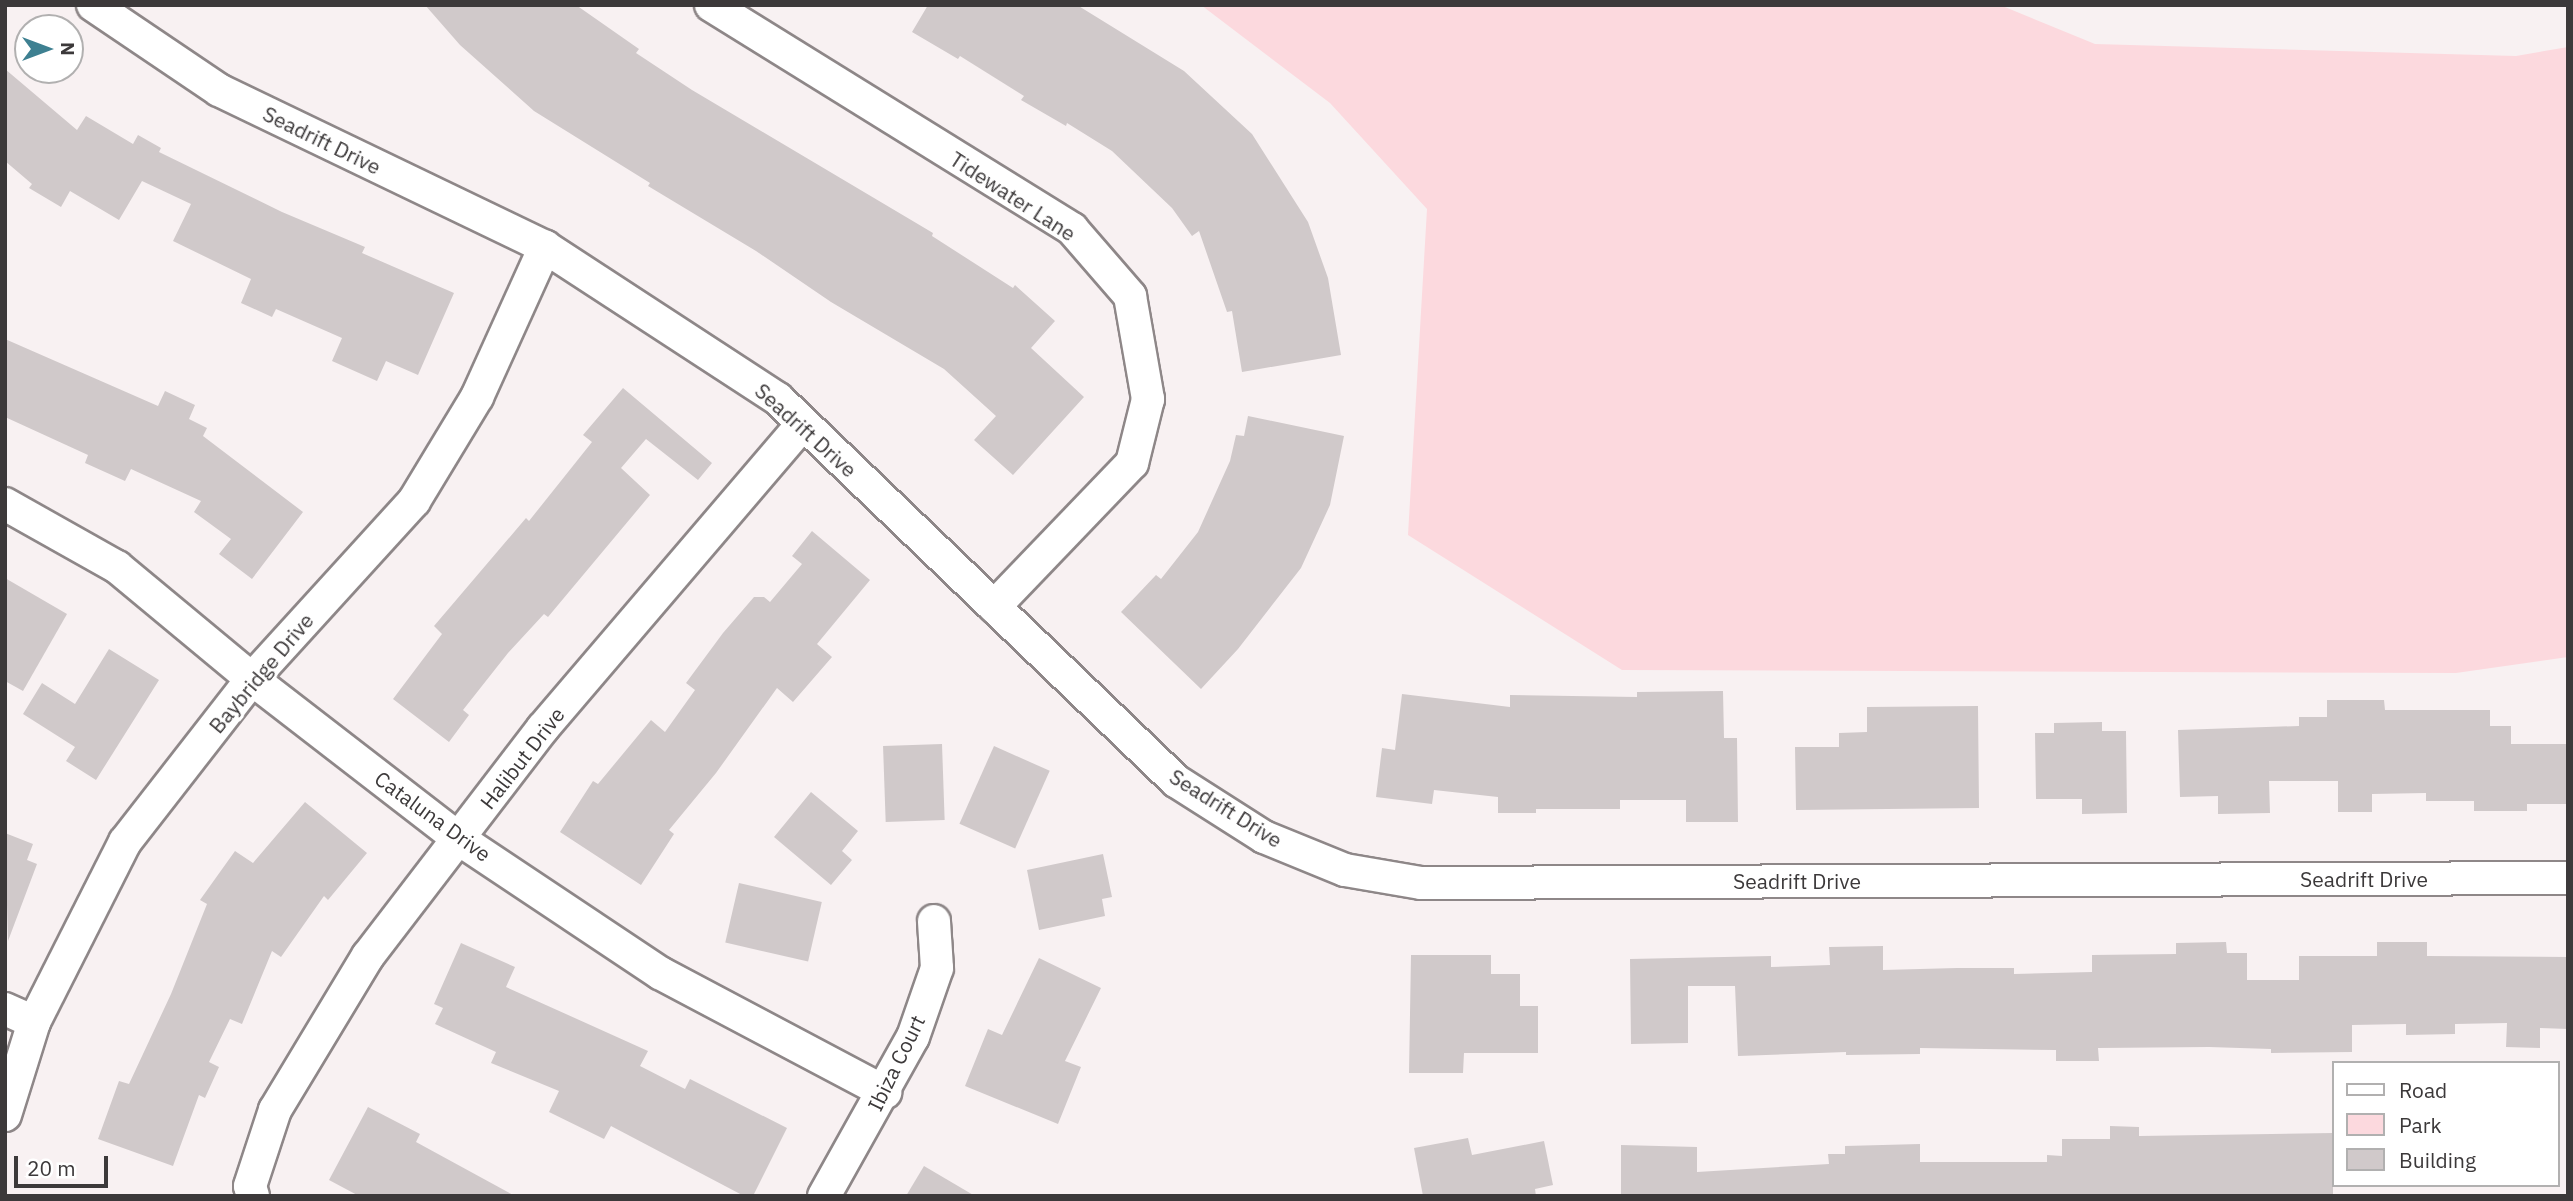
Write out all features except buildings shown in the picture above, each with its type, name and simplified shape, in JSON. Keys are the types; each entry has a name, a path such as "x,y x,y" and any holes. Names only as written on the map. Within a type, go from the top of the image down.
{"street":[{"name":"Seadrift Drive","path":"93,5 219,90 545,247 674,328 778,400 1176,781 1264,837 1345,870 1421,883 2568,878"},
{"name":"Tidewater Lane","path":"711,5 1072,229 1130,296 1148,400 1132,463 994,607"},
{"name":"Baybridge Drive","path":"5,1115 34,1022 125,842 252,679 414,501 477,397 545,247"},
{"name":"Halibut Drive","path":"253,1196 250,1186 275,1110 368,956 543,728 803,424"},
{"name":"Cataluna Drive","path":"5,504 117,567 252,679 459,839 660,973 885,1093"},
{"name":"Ibiza Court","path":"824,1196 885,1093 913,1037 937,968 934,921"},
{"path":"5,1009 34,1022"}],"green space":[{"path":"1201,5 2000,5 2095,44 2516,56 2568,47 2568,657 2456,673 1622,670 1408,535 1427,209 1330,103"}]}
